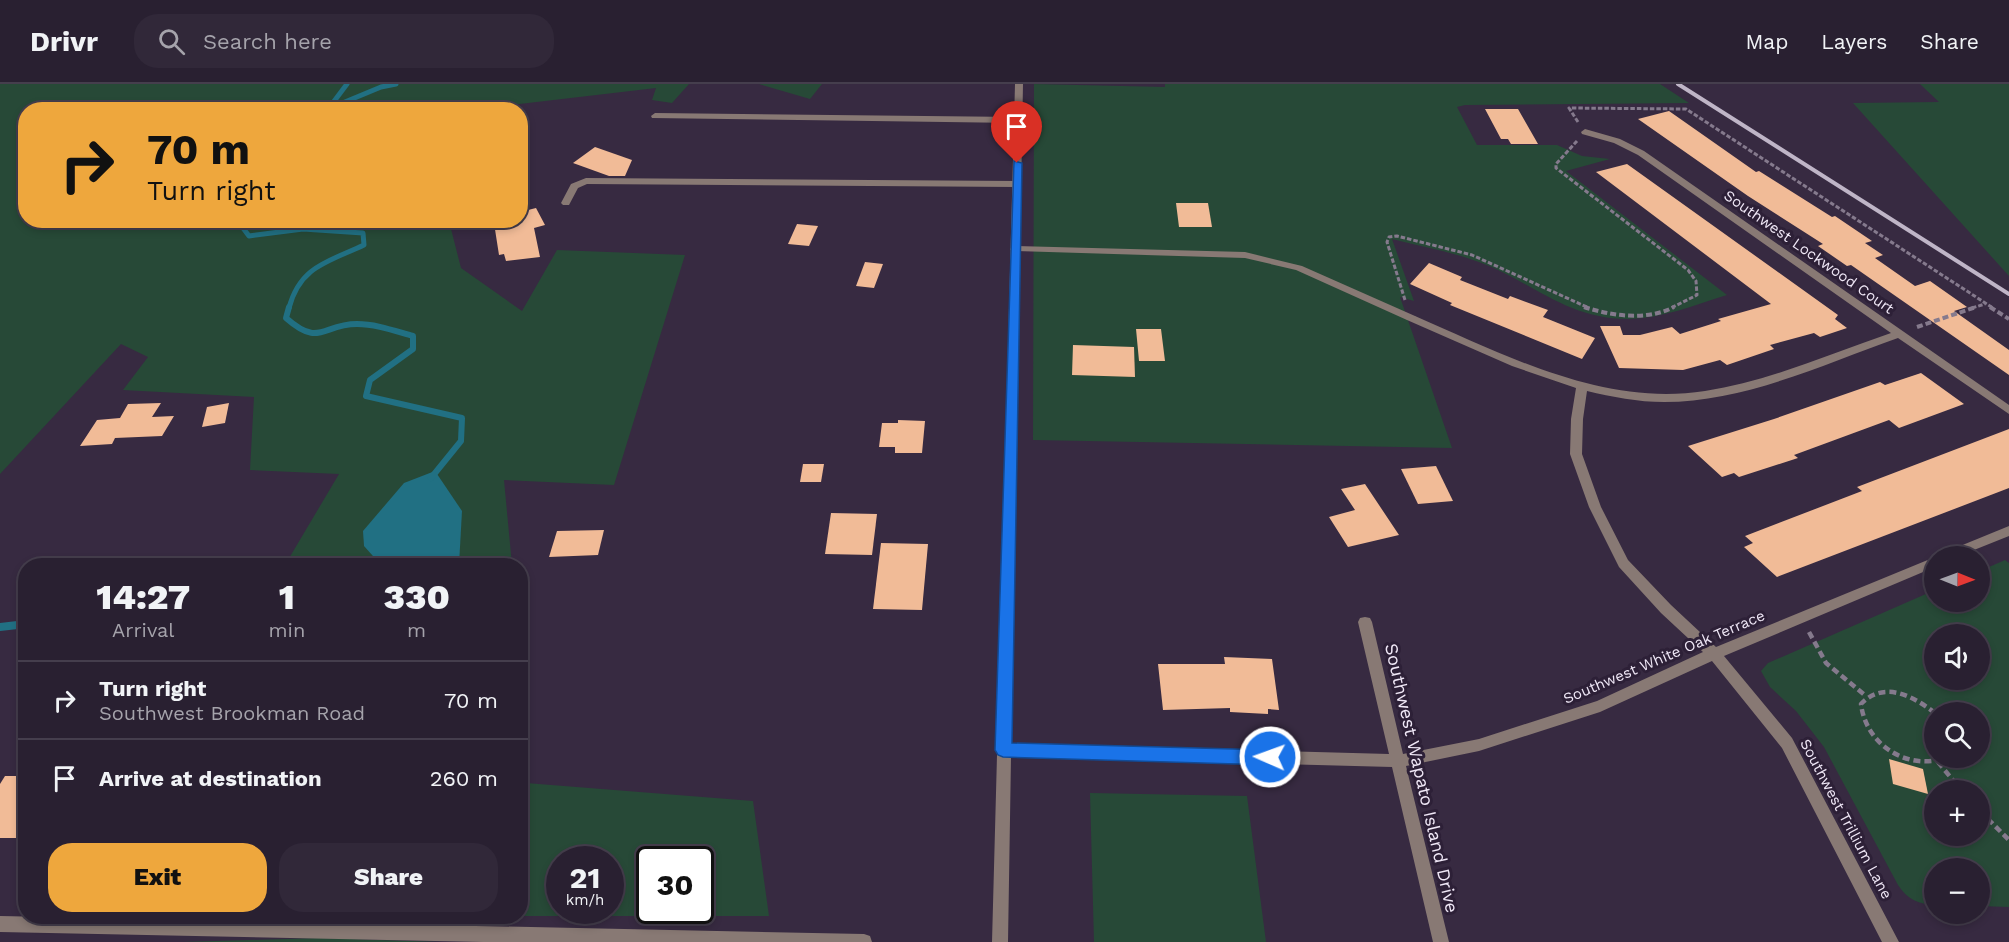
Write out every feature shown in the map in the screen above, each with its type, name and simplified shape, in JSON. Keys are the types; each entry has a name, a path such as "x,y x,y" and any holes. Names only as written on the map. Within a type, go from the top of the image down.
{"street":[{"path":"1000,942 1019,84"},
{"path":"655,116 1018,120"},
{"name":"Southwest Lockwood Court","path":"1586,132 1617,141 1641,153 2009,410"},
{"path":"566,203 574,186 586,181 660,184 719,181 1017,184"},
{"path":"1015,249 1222,252 1245,255 1299,268 1532,370 1582,387 1663,397 1702,395 1741,386 1899,333"},
{"name":"Southwest Trillium Lane","path":"1582,387 1576,419 1576,454 1595,507 1623,563 1666,609 1714,654 1787,742 1891,942"},
{"path":"1972,546 2009,531"},
{"name":"Southwest White Oak Terrace","path":"1003,750 1399,761 1479,745 1600,706 1714,654 1924,567"},
{"name":"Southwest Wapato Island Drive","path":"1365,622 1441,942"},
{"path":"0,924 864,942"}],"path":[{"path":"1411,318 1387,243 1389,237 1397,236 1480,258 1558,299 1590,309 1624,315 1650,314 1686,302 1697,295 1696,281 1688,270 1556,168 1556,164 1586,132 1569,108 1676,107 1686,110 2009,320"},
{"path":"1899,333 1985,304"},
{"path":"1802,617 1826,663 1866,696"},
{"path":"1924,706 1904,694 1889,691 1866,696 1861,704 1864,724 1883,746 1912,760 1924,761"},
{"path":"1943,768 1953,780"},
{"path":"1990,820 2009,840"}],"green space":[{"path":"0,84 689,84 672,103 652,100 656,88 528,103 18,102 18,228 451,228 461,268 522,311 557,250 685,255 614,485 504,480 511,558 289,558 339,474 250,470 254,397 123,390 148,357 121,344 0,474"},
{"path":"759,84 822,84 810,99"},
{"path":"1034,84 1165,87 1165,84 1660,84 1689,103 1465,105 1457,107 1477,145 1557,145 1582,156 1610,159 1566,171 1727,295 1655,316 1630,319 1607,317 1566,306 1512,277 1473,260 1392,239 1414,301 1400,297 1452,448 1033,440"},
{"path":"1920,84 2009,84 2009,276 1853,103 1939,102"},
{"path":"2005,560 2009,563 2009,907 1990,906 1990,858 1924,858 1924,903 1914,900 1901,890 1824,747 1796,711 1770,687 1761,671 1768,663 1924,595 1924,612 1990,612 1990,567"},
{"path":"528,783 753,801 769,916 714,916 714,846 636,846 636,916 624,916 624,846 546,846 546,916 528,916"},
{"path":"1090,793 1247,796 1266,942 1094,942"},
{"path":"321,938 439,942 182,942"}],"water":[{"path":"435,471 462,511 459,558 375,558 364,546 363,531 404,483"}],"building":[{"path":"1485,109 1518,109 1538,144 1511,144 1508,139 1501,139"},
{"path":"1669,111 1756,172 1759,171 1832,217 1835,216 1872,241 1865,243 1883,255 1875,258 1915,286 1930,281 1967,307 1954,311 2009,350 2009,375 1851,265 1847,266 1818,246 1823,244 1748,196 1638,119"},
{"path":"595,147 632,160 625,176 609,176 573,163"},
{"path":"1627,164 1838,315 1835,319 1847,328 1820,337 1814,333 1770,345 1774,349 1727,365 1720,360 1683,370 1619,368 1600,326 1620,326 1623,335 1640,335 1672,327 1680,334 1721,321 1718,319 1771,304 1596,172"},
{"path":"1176,203 1208,203 1212,227 1179,227"},
{"path":"536,208 545,225 534,228 540,257 506,261 504,254 499,255 495,228 528,228 528,210"},
{"path":"797,224 818,226 809,246 788,244"},
{"path":"865,262 883,264 874,288 856,286"},
{"path":"1429,263 1462,277 1460,280 1508,299 1510,296 1548,310 1543,317 1595,338 1582,359 1450,305 1452,303 1410,284"},
{"path":"1136,329 1161,329 1165,361 1139,361"},
{"path":"1073,345 1134,347 1135,377 1072,375"},
{"path":"1921,373 1964,404 1899,428 1889,420 1794,455 1798,458 1739,477 1734,473 1722,477 1688,446 1880,382 1885,385"},
{"path":"161,403 152,417 174,416 162,436 115,438 112,444 80,446 97,420 120,418 128,404"},
{"path":"229,403 225,423 202,427 207,407"},
{"path":"898,420 925,421 922,453 895,453 895,447 879,447 882,423 898,423"},
{"path":"2009,429 2009,488 1777,577 1744,547 1753,543 1745,536 1862,491 1857,487"},
{"path":"803,464 824,464 821,482 800,482"},
{"path":"1436,466 1453,501 1418,504 1401,469"},
{"path":"1365,484 1399,535 1348,547 1329,517 1355,510 1341,489"},
{"path":"831,513 877,514 872,555 825,554"},
{"path":"604,530 598,555 549,557 557,531"},
{"path":"881,543 928,544 922,610 873,609"},
{"path":"1224,657 1272,659 1279,710 1268,709 1268,714 1230,712 1230,708 1163,710 1158,664 1225,664"},
{"path":"1889,759 1923,769 1924,793 1893,784"},
{"path":"5,776 18,776 18,838 0,838 0,784"}],"waterway":[{"path":"334,102 347,84"},
{"path":"345,102 381,87 396,84"},
{"path":"243,228 249,236 303,229 363,233 364,245 327,261 308,274 300,283 289,308"},
{"path":"289,307 286,318 307,332 314,333 345,325 364,324 413,336 413,349 370,380 366,396 462,418 461,441 431,478"},
{"path":"0,627 18,625"}],"railway":[{"path":"1678,84 2009,294"}],"route":[{"path":"1017,163 1003,750 1270,757"}]}
